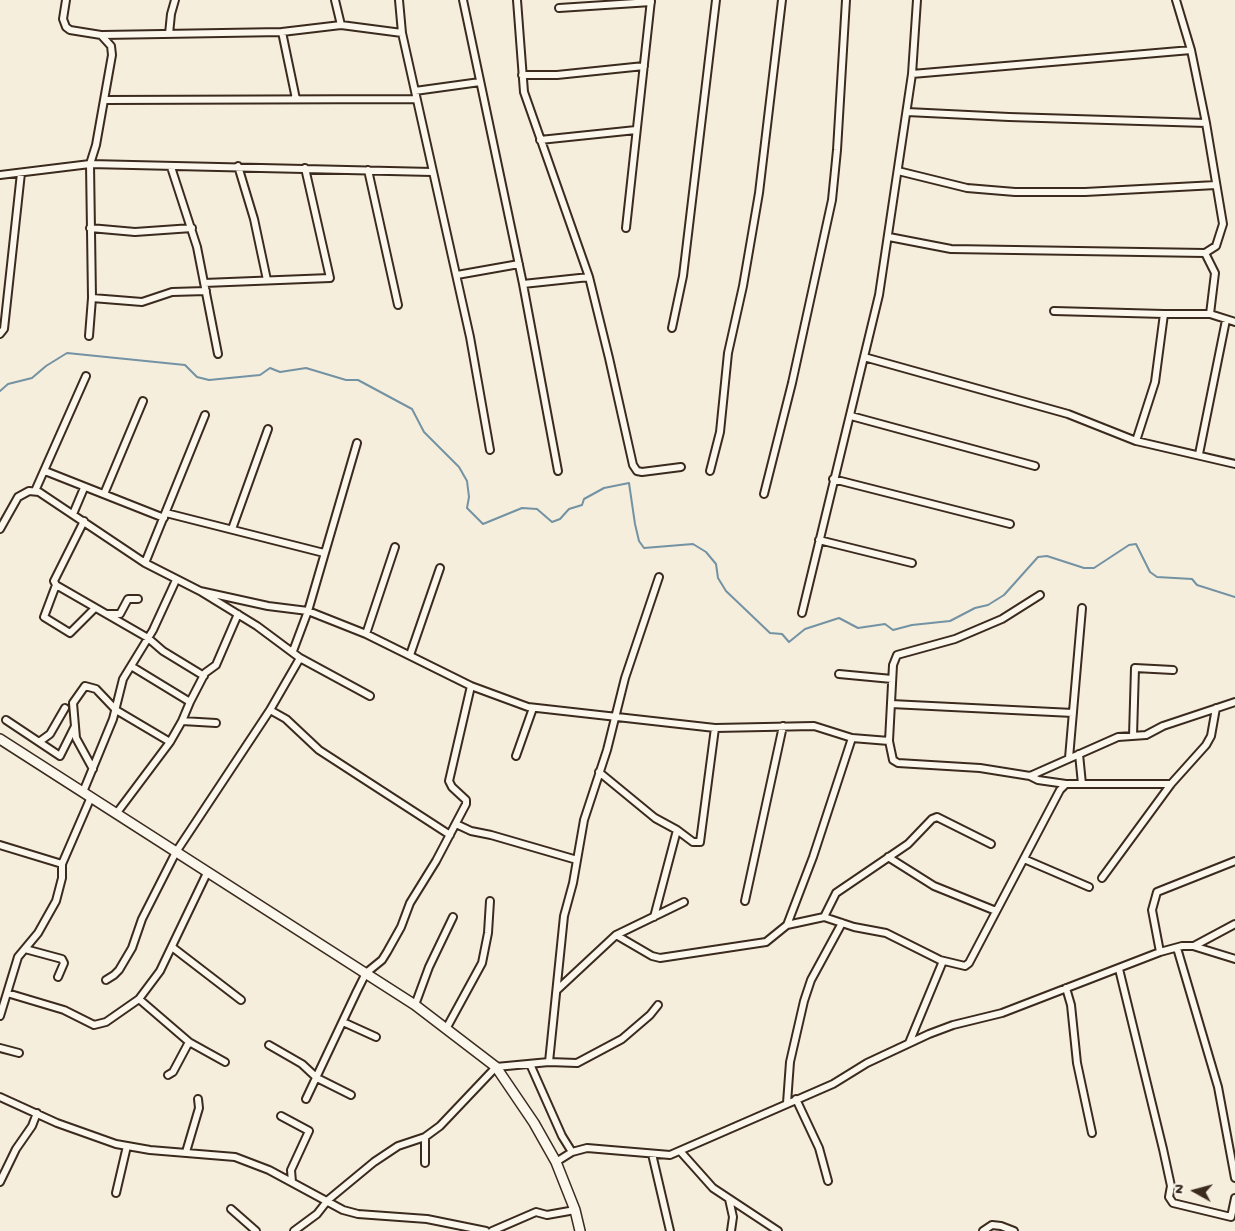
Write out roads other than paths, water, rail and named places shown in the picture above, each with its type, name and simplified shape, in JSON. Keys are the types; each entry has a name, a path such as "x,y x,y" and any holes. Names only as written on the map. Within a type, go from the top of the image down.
{"street":[{"path":"66,0 64,19 66,27 70,30 101,35 282,32 341,25 402,32"},
{"path":"169,34 171,14 175,0"},
{"path":"335,0 341,25"},
{"path":"399,0 402,32 432,172 457,275 480,385 490,450"},
{"path":"463,0 519,264 558,471"},
{"path":"517,0 524,92 589,277 634,469 642,472 681,468"},
{"path":"672,328 683,276 716,0"},
{"path":"710,471 720,432 728,353 743,286 756,212 782,0"},
{"path":"764,494 792,383 798,346 832,200 846,0"},
{"path":"802,613 833,479 851,416 890,237 912,74 917,0"},
{"path":"890,237 951,249 1205,253 1216,246 1223,224 1206,123 1191,50 1176,0"},
{"path":"559,8 651,1 626,228"},
{"path":"282,32 296,100"},
{"path":"89,336 92,298 90,164 112,55 111,46 101,35"},
{"path":"912,74 1191,50"},
{"path":"522,75 557,75 644,66"},
{"path":"415,91 480,82"},
{"path":"104,100 416,99"},
{"path":"906,112 1206,123"},
{"path":"540,140 636,130"},
{"path":"0,175 90,164 432,172"},
{"path":"238,166 254,219 267,280"},
{"path":"171,167 192,228 218,354"},
{"path":"204,283 330,278 305,168"},
{"path":"368,170 398,305"},
{"path":"898,171 967,188 1014,192 1085,192 1216,185"},
{"path":"0,334 4,329 21,172"},
{"path":"90,228 135,232 192,228"},
{"path":"1205,253 1215,273 1210,314"},
{"path":"457,275 519,264"},
{"path":"523,284 589,277"},
{"path":"92,298 142,302 172,292 206,291"},
{"path":"1054,311 1210,314 1235,322"},
{"path":"1136,441 1155,382 1164,314"},
{"path":"1199,454 1226,320"},
{"path":"864,357 1068,414 1136,441 1199,454 1235,464"},
{"path":"0,529 18,497 35,491 86,376"},
{"path":"104,494 143,401"},
{"path":"145,563 205,415"},
{"path":"851,416 1035,466"},
{"path":"232,529 268,429"},
{"path":"294,652 308,611 357,443"},
{"path":"45,471 84,488 165,515 232,529 324,553"},
{"path":"833,479 1010,524"},
{"path":"74,514 84,488"},
{"path":"35,491 74,514 145,563 200,591 238,614 300,658 370,696"},
{"path":"84,521 54,581 56,586 44,617 70,633 95,608"},
{"path":"819,540 912,563"},
{"path":"366,634 396,547"},
{"path":"410,655 440,568"},
{"path":"548,1062 564,916 584,820 600,772 625,678 659,577"},
{"path":"0,1016 13,967 38,933 56,901 62,878 62,864 87,795 92,769 116,710 123,679 148,638 176,580"},
{"path":"56,586 148,638 163,651 204,676"},
{"path":"200,591 268,606 308,611 366,634 471,686 533,708 714,728 814,726 852,738 889,741"},
{"path":"1040,595 1002,619 955,639 897,655 893,665 889,741 893,760 898,763 980,768 1066,784 1171,784"},
{"path":"106,614 120,614 128,599 138,599"},
{"path":"1069,758 1082,608"},
{"path":"116,814 170,742 204,676 216,665 238,614"},
{"path":"106,980 114,975 132,948 142,919 176,852 270,710 300,658"},
{"path":"131,666 190,702"},
{"path":"1133,736 1135,668 1173,670"},
{"path":"839,674 892,679"},
{"path":"92,769 76,738 73,704 85,686 96,689 116,710 170,742"},
{"path":"306,1099 366,973 382,960 387,952 401,927 410,903 456,824 466,800 452,787 450,781 471,686"},
{"path":"1030,776 1118,737 1146,735 1164,726 1235,702"},
{"path":"891,704 1073,712"},
{"path":"39,742 50,734 66,708"},
{"path":"516,756 533,708"},
{"path":"1102,878 1171,784 1206,745 1211,736 1216,708"},
{"path":"270,710 286,719 319,750 450,835"},
{"path":"6,720 60,756 75,725"},
{"path":"182,721 216,723"},
{"path":"745,901 783,726"},
{"path":"600,772 647,812 693,842 700,842 714,728"},
{"path":"616,935 652,956 660,958 766,942 786,925 813,857 852,738"},
{"path":"0,739 415,1005 496,1067 534,1123 556,1162 575,1210 580,1231"},
{"path":"1079,754 1082,784"},
{"path":"786,925 824,917 886,933 943,961 968,966 1060,790 1066,784"},
{"path":"824,917 836,894 908,844 932,819 937,817 991,844"},
{"path":"456,824 475,832 577,860"},
{"path":"654,917 677,830"},
{"path":"0,845 62,864"},
{"path":"888,857 934,886 996,912"},
{"path":"1024,859 1089,887"},
{"path":"1160,952 1152,910 1157,892 1235,861"},
{"path":"7,992 64,1010 100,1025 139,999 160,971 207,873"},
{"path":"446,1029 482,963 488,933 490,901"},
{"path":"557,990 616,935 684,902"},
{"path":"415,1005 429,967 453,917"},
{"path":"786,1103 790,1062 804,1001 811,980 842,923"},
{"path":"556,1162 572,1152 587,1148 670,1155 833,1084 909,1043 953,1025 1002,1013 1160,952 1192,946 1235,924"},
{"path":"1192,946 1235,960"},
{"path":"172,947 241,1000"},
{"path":"1177,948 1218,1088 1235,1178"},
{"path":"25,949 62,959 64,963 58,977"},
{"path":"909,1043 943,961"},
{"path":"1118,969 1163,1149 1171,1186 1169,1197 1173,1203 1231,1217 1235,1198"},
{"path":"1066,988 1077,1063 1092,1133"},
{"path":"139,999 189,1042 225,1062"},
{"path":"294,1231 317,1214 328,1200 374,1162 398,1146 425,1137 440,1126 496,1067 548,1062 576,1063 622,1039 650,1015 658,1005"},
{"path":"343,1022 376,1037"},
{"path":"168,1076 173,1072 189,1042"},
{"path":"268,1045 302,1064 317,1078 351,1095"},
{"path":"0,1048 19,1053"},
{"path":"530,1064 562,1136 572,1152"},
{"path":"0,1096 57,1123 127,1146 235,1157 292,1182 328,1200 343,1210 358,1214 428,1219 486,1231"},
{"path":"186,1152 198,1108 198,1099"},
{"path":"796,1100 819,1148 828,1181"},
{"path":"0,1182 16,1148 32,1126 37,1113"},
{"path":"281,1116 309,1131 291,1170 292,1182"},
{"path":"425,1137 425,1163"},
{"path":"116,1193 127,1146"},
{"path":"680,1151 713,1188 774,1230"},
{"path":"652,1154 670,1231"},
{"path":"729,1199 732,1217 731,1231"},
{"path":"231,1209 256,1231"},
{"path":"492,1231 536,1212 547,1215 575,1210"},
{"path":"984,1231 992,1225 1014,1231"}],"waterway":[{"path":"0,391 8,384 32,378 46,366 67,353 185,365 197,377 209,380 260,375 270,368 280,372 306,368 346,380 358,380 412,409 424,432 459,467 467,481 469,497 467,508 483,524 522,508 537,509 552,522 560,519 569,509 582,505 584,499 604,488 629,483 635,524 639,541 644,548 693,544 706,552 716,564 718,578 726,591 770,633 782,634 789,642 805,629 839,618 858,628 885,624 893,630 912,625 950,621 975,608 988,605 1004,595 1038,557 1047,556 1084,568 1094,568 1129,545 1136,544 1150,572 1157,577 1192,579 1197,585 1235,597"}]}
